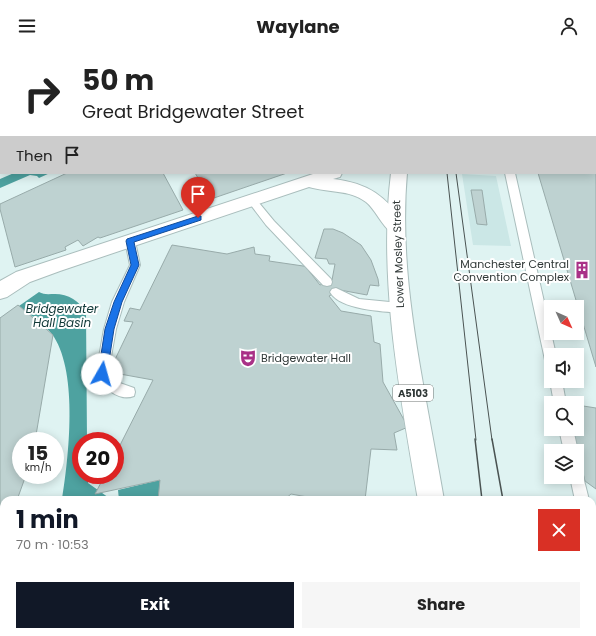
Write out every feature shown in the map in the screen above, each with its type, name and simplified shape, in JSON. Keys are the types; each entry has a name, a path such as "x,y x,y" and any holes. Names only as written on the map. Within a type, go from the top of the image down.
{"street":[{"path":"0,291 23,277 331,174"},
{"name":"Lower Mosley Street","path":"399,174 395,200 400,308 430,496"},
{"path":"306,182 342,186 361,191 374,199 396,226"}],"lane":[{"path":"510,174 548,348"},
{"path":"252,200 280,234 327,282"},
{"path":"129,392 113,387 107,382 102,374 110,329 118,302 135,265 130,241"},
{"path":"336,292 345,299 360,305 400,308"},
{"path":"579,484 581,496"}],"shaded area":[{"path":"462,174 496,176 511,246 473,245"}],"water":[{"path":"12,174 48,174 39,178 37,176 30,175 0,188 0,179"},
{"name":"Bridgewater Hall Basin","path":"39,292 45,294 60,294 69,297 77,302 86,313 87,432 72,432 72,484 89,484 106,496 63,496 69,439 69,394 62,353 54,337 42,324 19,306"},
{"path":"160,480 166,496 119,496 118,490"}],"building":[{"path":"65,174 164,174 183,210 100,238 98,237 83,246 78,240 65,247 66,250 15,267 0,204"},
{"path":"196,174 284,174 211,199"},
{"name":"Manchester Central Convention Complex","path":"538,174 596,174 596,367 584,327 584,300 576,300"},
{"path":"471,190 482,190 487,225 477,224"},
{"name":"Bridgewater Hall","path":"324,229 333,229 343,233 361,245 371,260 379,286 370,285 367,295 340,290 329,296 341,311 371,316 374,342 380,344 383,382 408,427 394,433 397,450 371,449 365,496 302,496 291,494 289,496 158,496 160,480 95,494 100,484 124,484 124,437 153,380 109,372 133,322 124,321 130,308 140,310 172,245 227,254 254,247 255,254 270,256 269,261 310,267 309,271 320,285 332,280 335,264 329,264 327,259 315,258"},
{"path":"18,305 53,335 37,432 12,432 12,484 23,484 18,496 0,496 0,318"},
{"path":"584,406 596,408 596,489 585,481 584,444 576,444 574,436 584,436"}],"tram line":[{"path":"447,174 476,440"},
{"path":"456,174 492,440"},
{"path":"475,439 482,496"},
{"path":"492,439 502,496"}],"place":[{"name":"Manchester Central Convention Complex","path":"582,270"},
{"name":"Bridgewater Hall","path":"248,358"}],"route":[{"path":"102,374 110,329 118,302 135,265 130,241 198,218"}]}
